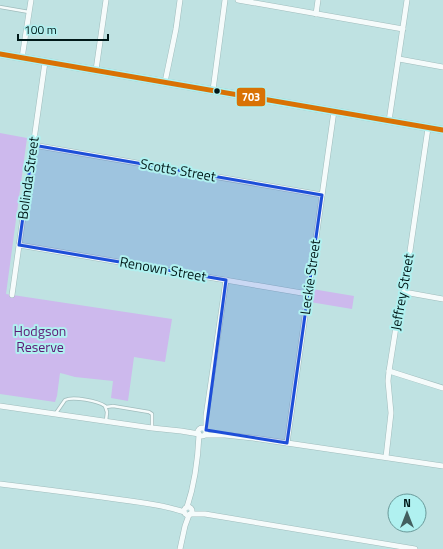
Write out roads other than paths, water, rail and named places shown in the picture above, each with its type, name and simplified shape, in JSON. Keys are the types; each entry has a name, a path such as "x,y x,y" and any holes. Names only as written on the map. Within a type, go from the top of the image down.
{"main road":[{"path":"0,54 443,130"}],"street":[{"path":"22,58 31,0"},
{"path":"96,70 106,0"},
{"path":"165,82 176,29 180,0"},
{"path":"213,90 225,0"},
{"path":"238,0 403,29"},
{"path":"316,14 318,0"},
{"path":"389,121 407,0"},
{"path":"399,59 443,67"},
{"name":"Bolinda Street","path":"12,295 45,62"},
{"name":"Leckie Street","path":"287,443 334,111"},
{"name":"Jeffrey Street","path":"386,457 391,408 388,381 389,371 396,327 404,292 428,128"},
{"name":"Scotts Street","path":"33,145 322,195"},
{"name":"Renown Street","path":"19,245 308,294"},
{"path":"180,549 191,496 198,449 206,416 226,280"},
{"path":"404,292 443,299"},
{"path":"389,371 443,388"},
{"path":"0,406 152,428 253,438 443,466"},
{"path":"0,484 89,495 415,549"}],"lane":[{"path":"0,7 29,12"},
{"path":"55,414 65,400 71,398 103,404 106,407 107,412 106,421"},
{"path":"106,407 113,406 150,412 152,416 152,428"}],"park label":[{"name":"Hodgson Reserve","path":"40,340"}]}
